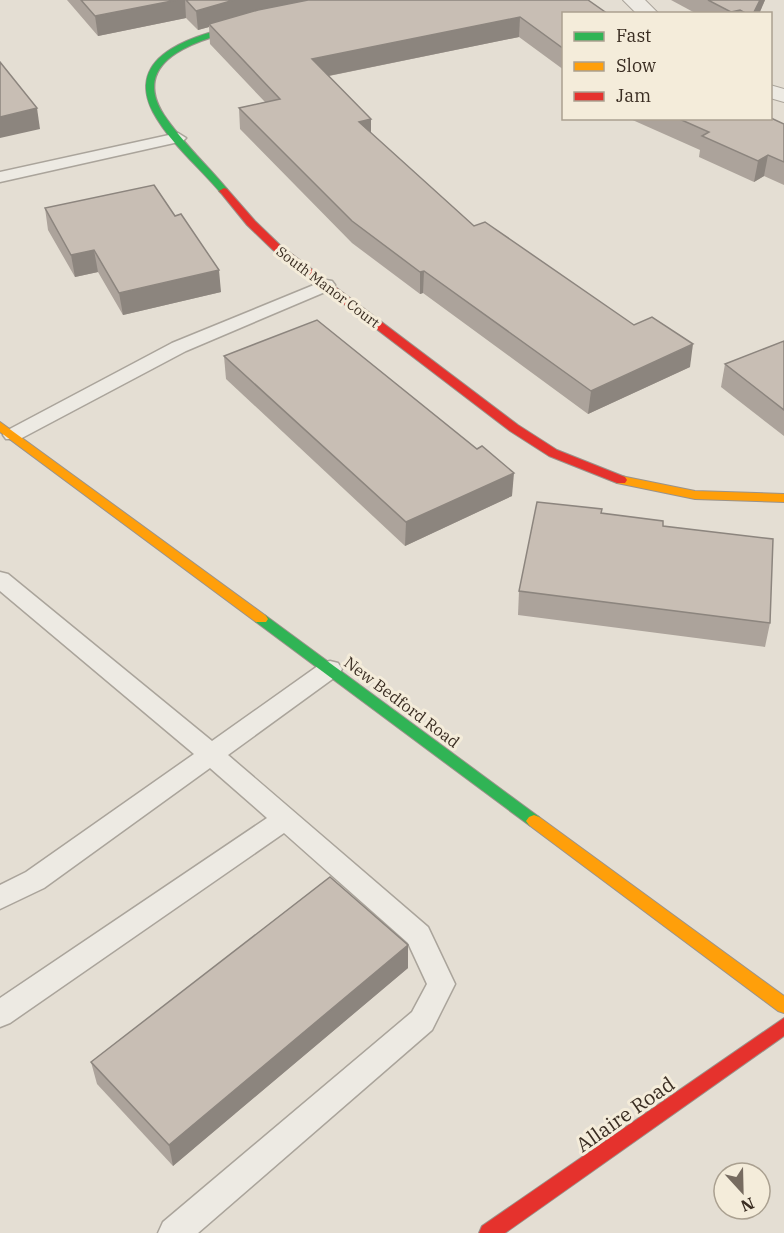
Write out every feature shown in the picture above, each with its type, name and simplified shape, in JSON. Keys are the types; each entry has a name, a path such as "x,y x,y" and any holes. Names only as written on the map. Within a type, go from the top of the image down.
{"street":[{"path":"633,0 647,12"},
{"name":"South Manor Court","path":"271,20 203,36 177,48 159,62 150,79 149,94 158,113 178,138 251,223 277,248 514,428 552,452 597,472 648,487 702,496 757,500 784,498"},
{"name":"New Bedford Road","path":"6,431 784,1006"},
{"name":"Allaire Road","path":"489,1233 784,1026"}],"lane":[{"path":"0,177 178,138"},
{"path":"6,431 179,346 297,299 326,285"},
{"path":"0,579 212,755 418,935 441,984 422,1022 174,1233"},
{"path":"0,898 35,880 330,669"},
{"path":"0,1014 286,819"}],"building":[{"path":"81,0 177,0 95,16"},
{"path":"186,0 234,0 196,11"},
{"path":"308,0 588,0 605,12 562,12 562,48 520,17 312,59 371,119 359,122 474,226 485,222 634,325 652,317 693,344 591,391 424,271 420,272 352,221 239,108 280,99 209,24 258,10"},
{"path":"708,0 760,0 754,12 740,10 731,12"},
{"path":"0,62 37,108 0,117"},
{"path":"772,118 784,124 784,162 768,155 758,161 702,136 709,132 682,120"},
{"path":"154,185 175,216 181,214 219,270 119,293 94,250 71,255 45,208"},
{"path":"317,320 477,449 482,446 514,473 406,522 224,356"},
{"path":"784,341 784,410 725,364"},
{"path":"537,502 602,509 601,513 663,521 663,526 773,539 770,623 519,591"},
{"path":"330,877 408,945 169,1145 91,1062"}],"traffic: fast":[{"path":"224,191 158,113 150,92 151,75 161,61 176,49 216,33 252,24"},
{"path":"261,619 534,821"}],"traffic: slow":[{"path":"0,426 261,619"},
{"path":"621,480 695,495 784,498"},
{"path":"534,821 784,1006"}],"traffic: jam":[{"path":"224,191 251,223 277,248 514,428 553,453 621,480"},
{"path":"489,1233 784,1026"}]}
